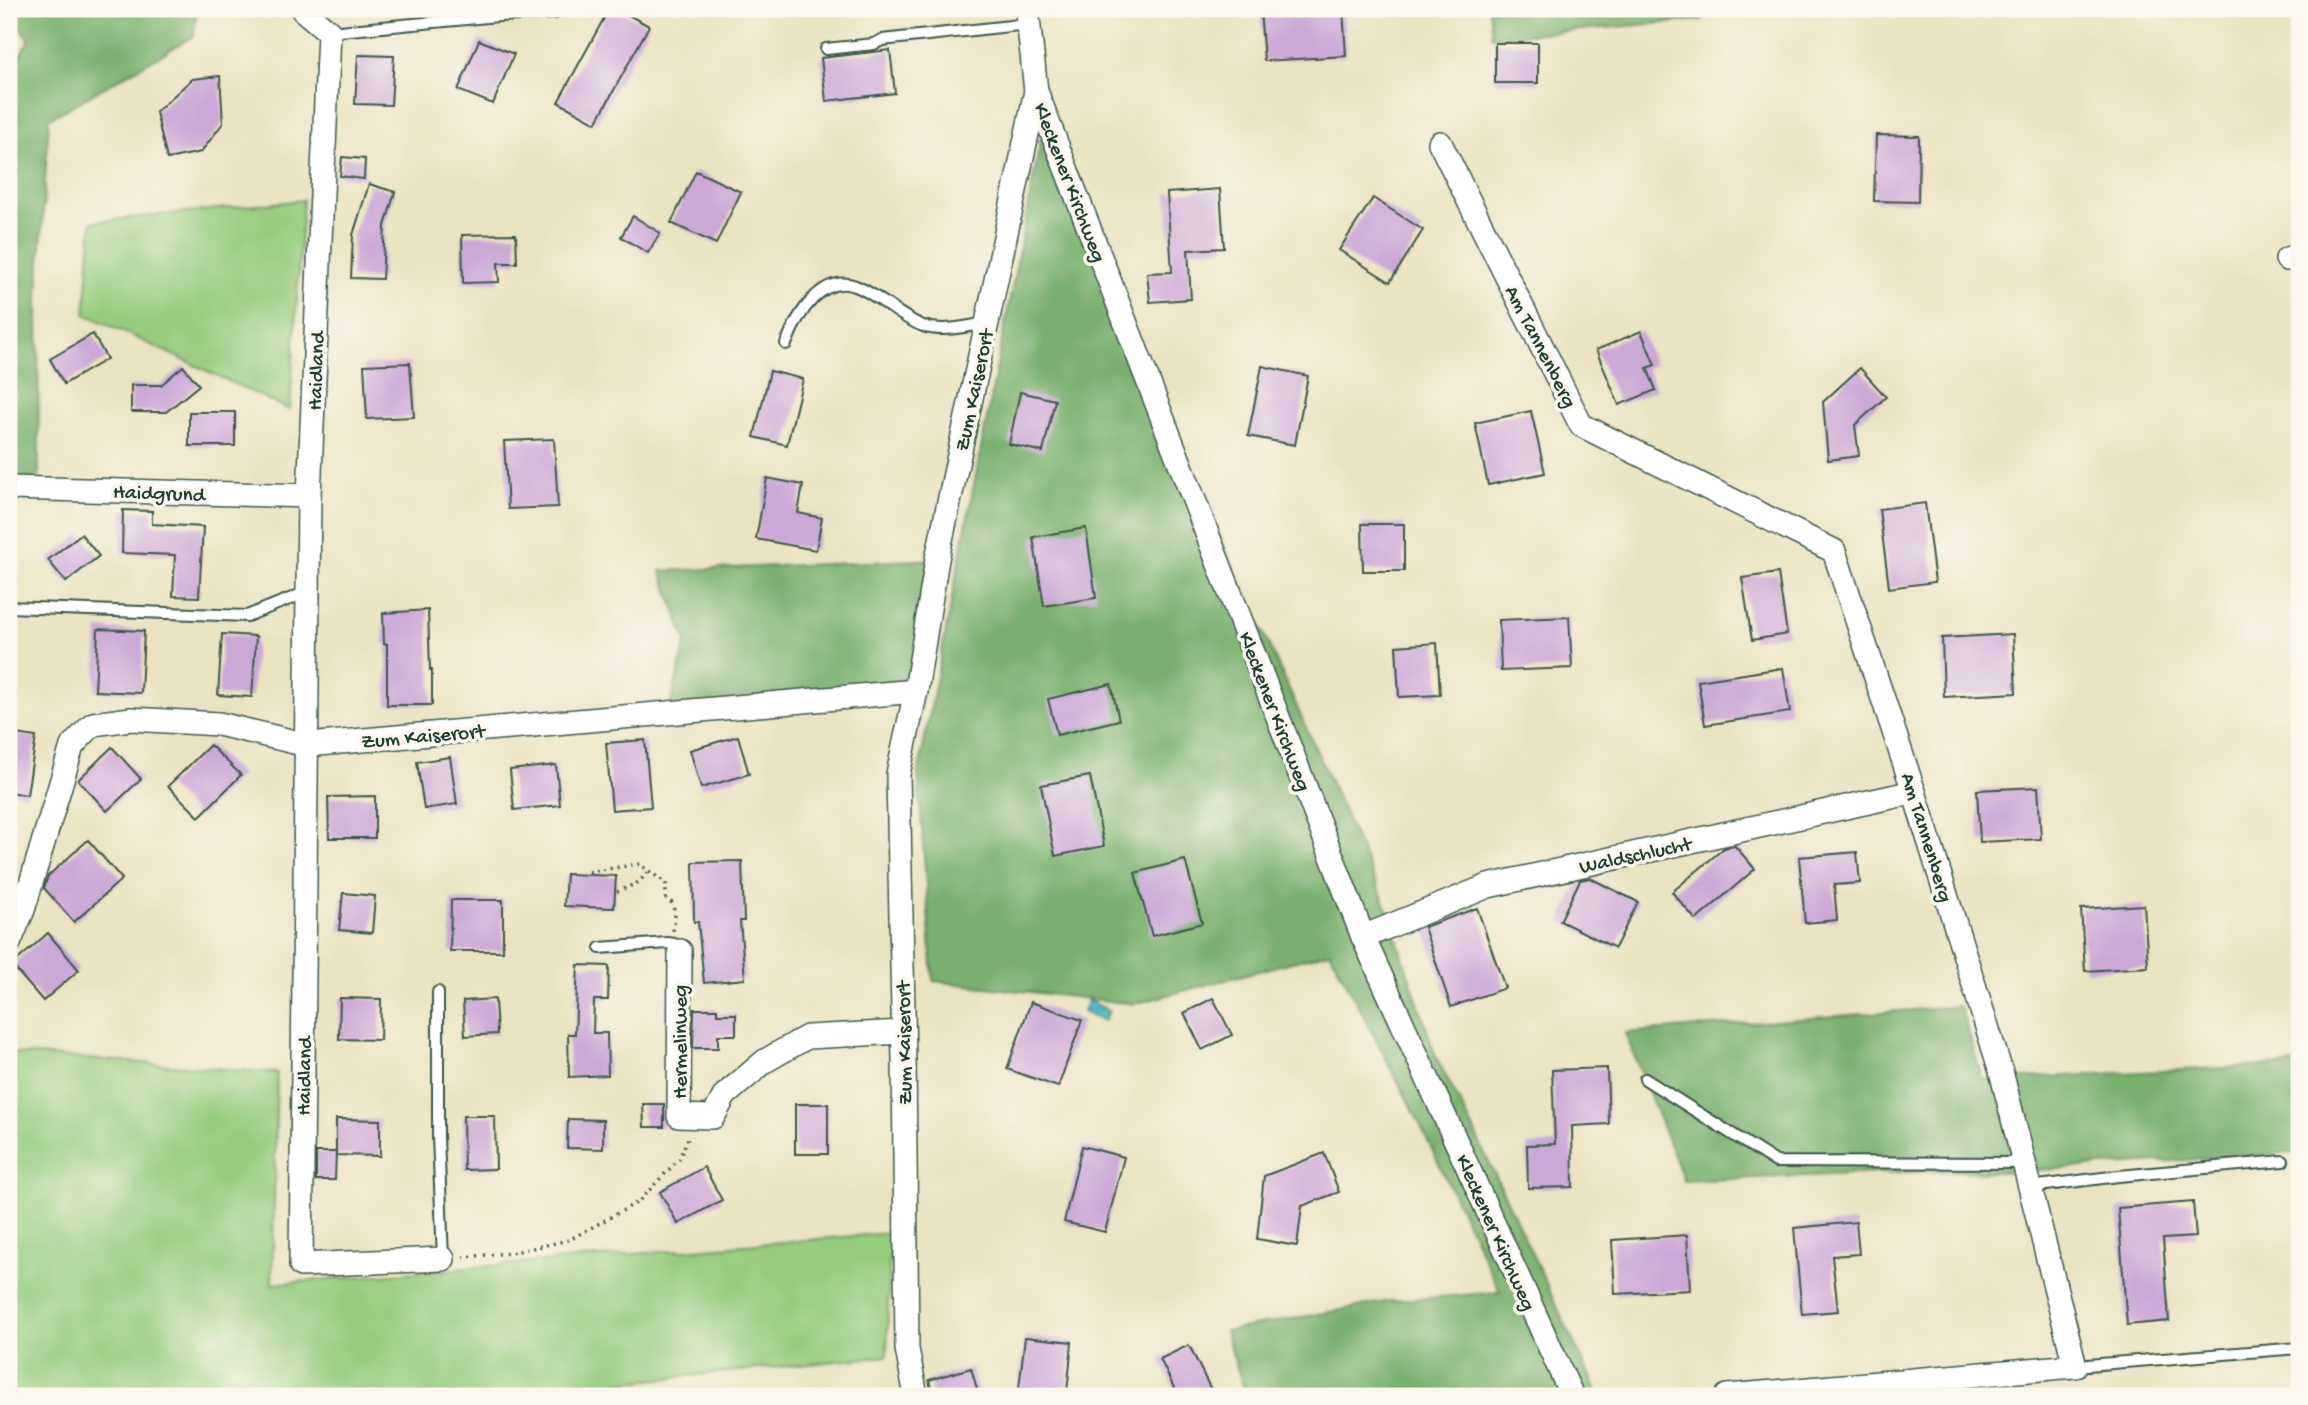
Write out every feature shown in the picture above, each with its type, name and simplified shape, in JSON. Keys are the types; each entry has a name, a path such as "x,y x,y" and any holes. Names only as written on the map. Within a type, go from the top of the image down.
{"street":[{"path":"303,10 329,32"},
{"name":"Kleckener Kirchweg","path":"1028,16 1036,90 1363,937 1572,1396"},
{"name":"Haidland","path":"329,32 309,496 301,1265 443,1259"},
{"name":"Zum Kaiserort","path":"916,1396 907,1349 898,774 916,691 937,559 1036,90"},
{"name":"Am Tannenberg","path":"1440,143 1581,425 1834,551 1914,792 2002,1075 2076,1366"},
{"name":"Haidgrund","path":"9,488 309,496"},
{"name":"Zum Kaiserort","path":"307,745 916,691"},
{"path":"9,943 16,913 72,746 93,723 131,719 219,724 307,745"},
{"name":"Waldschlucht","path":"1363,937 1488,886 1914,792"},
{"name":"Hermelinweg","path":"676,947 679,1116 713,1117 725,1095 765,1061 807,1037 903,1032"},
{"path":"1727,1396 2076,1366"}],"lane":[{"path":"329,32 555,13"},
{"path":"826,49 874,44 882,40 1028,16"},
{"path":"786,344 792,327 807,305 825,289 844,284 860,288 924,326 948,330 987,323"},
{"path":"9,607 247,616 307,592"},
{"path":"600,948 676,947"},
{"path":"438,992 438,1136 443,1259"},
{"path":"1645,1079 1776,1162 2022,1163 2002,1075"},
{"path":"2030,1187 2283,1161"},
{"path":"2076,1366 2299,1348"}],"path":[{"path":"589,872 639,864 666,883 666,899 672,903 675,914 676,947"},
{"path":"617,892 639,882 649,871"},
{"name":"Hermelinweg","path":"443,1259 510,1254 569,1240 638,1202 679,1159 697,1117"}],"green space":[{"path":"9,9 197,9 194,36 49,119 38,294 39,478 9,476 9,72 29,40 9,14"},
{"path":"1489,9 1704,9 1702,20 1492,37"},
{"path":"1041,138 1385,903 1436,1057 1471,1124 1599,1396 1246,1396 1225,1331 1390,1301 1500,1292 1418,1120 1330,952 1134,1004 933,981 918,774"},
{"path":"303,200 290,410 85,314 92,222"},
{"path":"937,559 916,691 668,714 686,642 661,571"},
{"path":"1960,1006 1983,1080 2299,1064 2299,1154 2012,1172 1927,1171 1684,1181 1625,1033"},
{"path":"9,1053 277,1073 272,1284 890,1233 887,1356 568,1388 568,1396 9,1396"}],"water":[{"path":"1088,1000 1109,1011 1104,1021 1083,1011"}],"building":[{"path":"609,9 617,9 649,26 596,123 558,102"},
{"path":"1260,9 1343,9 1346,56 1264,61"},
{"path":"479,40 514,54 493,104 458,90"},
{"path":"1495,43 1538,43 1538,83 1495,83"},
{"path":"890,50 895,93 826,101 821,58"},
{"path":"358,55 394,56 391,105 355,104"},
{"path":"220,76 223,123 201,152 167,159 156,112 192,79"},
{"path":"1876,135 1919,136 1918,202 1874,201"},
{"path":"342,157 365,159 364,179 340,176"},
{"path":"696,171 741,192 716,244 671,223"},
{"path":"369,184 395,192 385,226 382,279 351,278 353,235"},
{"path":"1220,189 1224,248 1188,250 1191,299 1150,302 1147,273 1172,272 1167,193"},
{"path":"1373,198 1423,230 1390,282 1339,250"},
{"path":"633,216 660,233 648,253 621,237"},
{"path":"516,234 517,263 498,263 499,282 463,283 462,235"},
{"path":"1641,331 1655,365 1647,368 1656,390 1619,405 1596,350"},
{"path":"93,334 107,359 64,384 50,359"},
{"path":"410,363 414,417 367,419 364,365"},
{"path":"183,366 199,385 166,412 131,412 131,385 161,385"},
{"path":"1262,366 1308,376 1295,445 1248,436"},
{"path":"1860,368 1886,397 1855,425 1859,456 1828,460 1823,402"},
{"path":"770,371 803,379 787,445 754,437"},
{"path":"1020,392 1055,400 1043,452 1009,444"},
{"path":"1531,411 1545,473 1488,485 1475,423"},
{"path":"189,412 235,412 235,446 189,446"},
{"path":"554,439 558,507 508,509 504,441"},
{"path":"767,478 803,485 798,513 822,518 816,550 756,539"},
{"path":"1925,503 1935,582 1889,588 1879,509"},
{"path":"123,510 152,511 152,524 203,527 199,597 173,596 175,555 122,553"},
{"path":"1362,524 1404,524 1404,571 1363,571"},
{"path":"1086,528 1096,598 1044,606 1033,537"},
{"path":"81,534 99,556 66,582 48,560"},
{"path":"1778,573 1787,634 1752,640 1742,578"},
{"path":"428,610 432,705 387,705 387,644 384,644 383,613"},
{"path":"1569,617 1572,668 1501,671 1499,620"},
{"path":"98,629 144,631 141,693 95,691"},
{"path":"222,634 256,636 252,697 218,695"},
{"path":"2013,634 2016,693 1944,697 1942,638"},
{"path":"1437,643 1440,695 1399,697 1396,646"},
{"path":"1783,668 1790,712 1705,725 1698,681"},
{"path":"1111,684 1119,720 1057,735 1048,699"},
{"path":"9,733 36,737 27,795 9,792"},
{"path":"738,736 749,774 701,788 690,750"},
{"path":"645,740 651,807 612,810 606,743"},
{"path":"210,745 241,775 199,817 168,786"},
{"path":"112,747 141,779 107,811 78,780"},
{"path":"450,757 457,804 424,809 417,762"},
{"path":"556,765 560,805 514,810 510,770"},
{"path":"1090,776 1104,846 1055,856 1041,785"},
{"path":"2038,787 2041,839 1980,842 1977,790"},
{"path":"375,796 375,838 329,838 328,797"},
{"path":"88,840 122,879 74,922 44,888 48,876"},
{"path":"1735,846 1755,869 1696,920 1672,892 1724,848"},
{"path":"1857,852 1860,883 1834,885 1837,920 1805,923 1799,857"},
{"path":"1185,860 1202,923 1152,936 1135,873"},
{"path":"742,861 744,921 740,921 745,979 704,983 698,922 694,922 693,862"},
{"path":"566,874 616,876 614,908 564,906"},
{"path":"1590,878 1638,902 1615,948 1560,921 1580,880"},
{"path":"343,893 375,896 372,933 339,930"},
{"path":"451,900 503,900 503,951 450,951"},
{"path":"2144,905 2148,967 2085,971 2081,909"},
{"path":"1477,908 1505,988 1451,1007 1424,927"},
{"path":"48,933 79,970 43,1001 12,965"},
{"path":"578,965 609,966 608,1000 594,1000 593,1033 607,1033 608,1075 569,1077 568,1034 575,1034"},
{"path":"340,998 381,999 380,1040 339,1039"},
{"path":"1213,998 1232,1035 1202,1050 1184,1013"},
{"path":"495,999 497,1034 465,1036 463,1001"},
{"path":"1031,1002 1082,1020 1058,1087 1007,1069"},
{"path":"694,1009 717,1009 717,1014 736,1014 736,1035 718,1035 718,1048 693,1048"},
{"path":"1607,1068 1609,1124 1572,1126 1573,1187 1528,1188 1527,1145 1555,1144 1552,1070"},
{"path":"643,1104 664,1104 664,1127 644,1127"},
{"path":"795,1104 828,1104 828,1154 795,1154"},
{"path":"463,1116 495,1116 496,1169 464,1170"},
{"path":"336,1119 380,1120 380,1156 336,1155"},
{"path":"568,1119 603,1120 603,1149 567,1148"},
{"path":"1082,1146 1124,1157 1105,1232 1064,1222"},
{"path":"316,1152 336,1152 335,1180 316,1180"},
{"path":"1324,1153 1339,1192 1302,1206 1297,1246 1257,1239 1264,1176"},
{"path":"704,1167 722,1200 678,1224 660,1192"},
{"path":"2193,1202 2196,1237 2163,1239 2169,1321 2127,1325 2118,1208"},
{"path":"1856,1222 1859,1254 1832,1256 1838,1311 1802,1314 1794,1228"},
{"path":"1687,1235 1690,1290 1615,1294 1612,1240"},
{"path":"1025,1337 1072,1342 1067,1393 1019,1388"},
{"path":"1189,1345 1212,1392 1203,1396 1178,1396 1160,1359"},
{"path":"971,1368 979,1396 933,1396 929,1380"}]}
